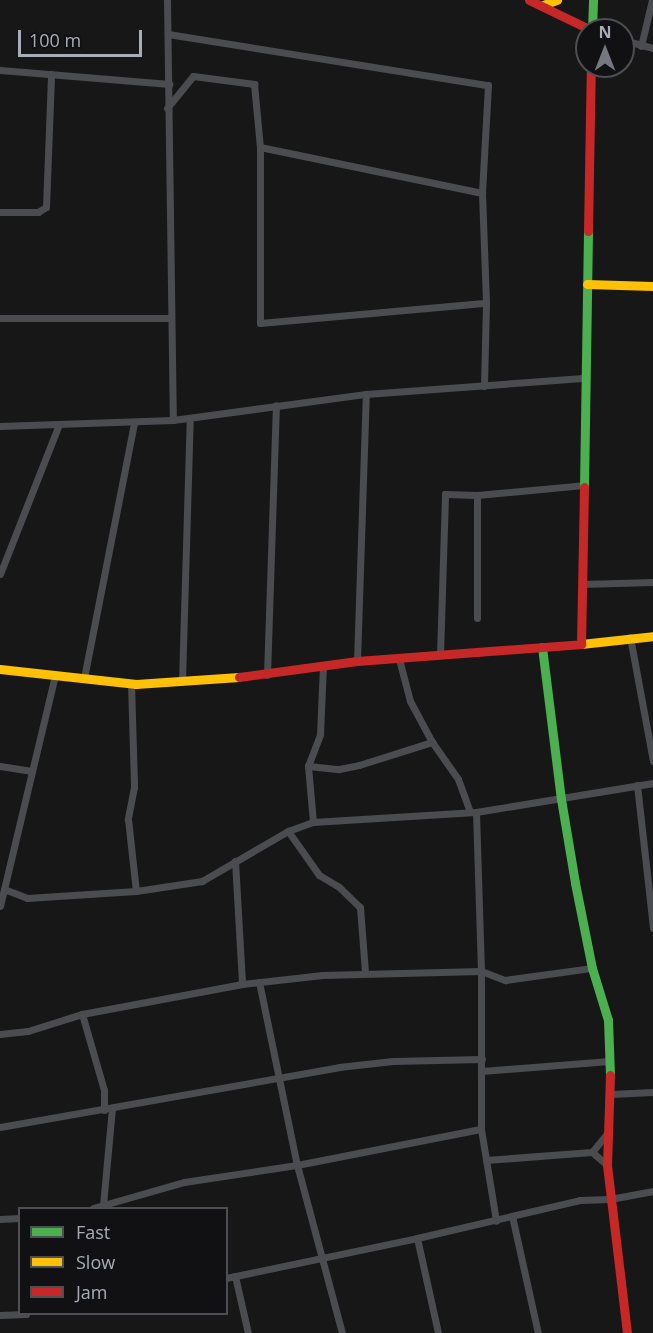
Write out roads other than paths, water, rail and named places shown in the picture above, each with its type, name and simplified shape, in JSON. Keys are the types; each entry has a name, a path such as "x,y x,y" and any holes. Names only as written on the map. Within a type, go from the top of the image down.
{"street":[{"path":"167,0 173,420"},
{"path":"530,0 575,21"},
{"path":"543,5 557,0"},
{"path":"592,18 593,0"},
{"path":"641,46 652,0"},
{"path":"168,34 488,85 482,193 486,303 484,386"},
{"path":"635,44 653,48"},
{"path":"0,70 169,84"},
{"path":"0,212 38,212 46,207 51,74"},
{"path":"167,108 193,76 254,84 260,147 260,323 486,303"},
{"path":"581,644 591,78"},
{"path":"260,147 482,193"},
{"path":"587,284 653,286"},
{"path":"0,318 170,318"},
{"path":"0,426 173,420 366,394 586,378"},
{"path":"357,661 366,394"},
{"path":"267,675 276,405"},
{"path":"182,681 190,418"},
{"path":"84,678 134,422"},
{"path":"0,574 59,424"},
{"path":"440,655 445,494 477,495 584,485"},
{"path":"477,495 477,618"},
{"path":"582,584 653,582"},
{"path":"0,669 131,683 182,681 267,675 357,661 581,644 653,636"},
{"path":"630,637 653,760"},
{"path":"542,647 561,799 592,968 608,1020 611,1094 606,1136 607,1165 627,1333"},
{"path":"399,659 410,701 432,742 458,779 473,812 481,970 481,1129 496,1221"},
{"path":"313,822 308,766 320,734 323,666"},
{"path":"0,906 55,675"},
{"path":"131,683 134,787 128,819 136,891"},
{"path":"308,766 339,769 432,742"},
{"path":"0,766 32,771"},
{"path":"4,889 27,898 136,891 202,880 288,831 313,822 473,812 653,783"},
{"path":"637,785 653,928"},
{"path":"288,831 319,875 339,887 360,907 365,972"},
{"path":"235,861 242,984"},
{"path":"0,862 10,863"},
{"path":"0,1034 28,1031 82,1014 259,982 365,972 481,970 505,980 592,968"},
{"path":"259,982 277,1079 297,1165 342,1333"},
{"path":"82,1014 108,1109 107,1206 184,1182 297,1165 481,1129"},
{"path":"0,1127 339,1067 393,1061 482,1059"},
{"path":"482,1071 610,1061"},
{"path":"611,1094 653,1092"},
{"path":"486,1160 592,1152 606,1136"},
{"path":"592,1152 607,1165"},
{"path":"228,1278 324,1259 580,1200 610,1199 653,1191"},
{"path":"512,1216 538,1333"},
{"path":"0,1219 18,1218"},
{"path":"417,1238 438,1333"},
{"path":"235,1276 248,1333"},
{"path":"0,1315 18,1314"}]}
